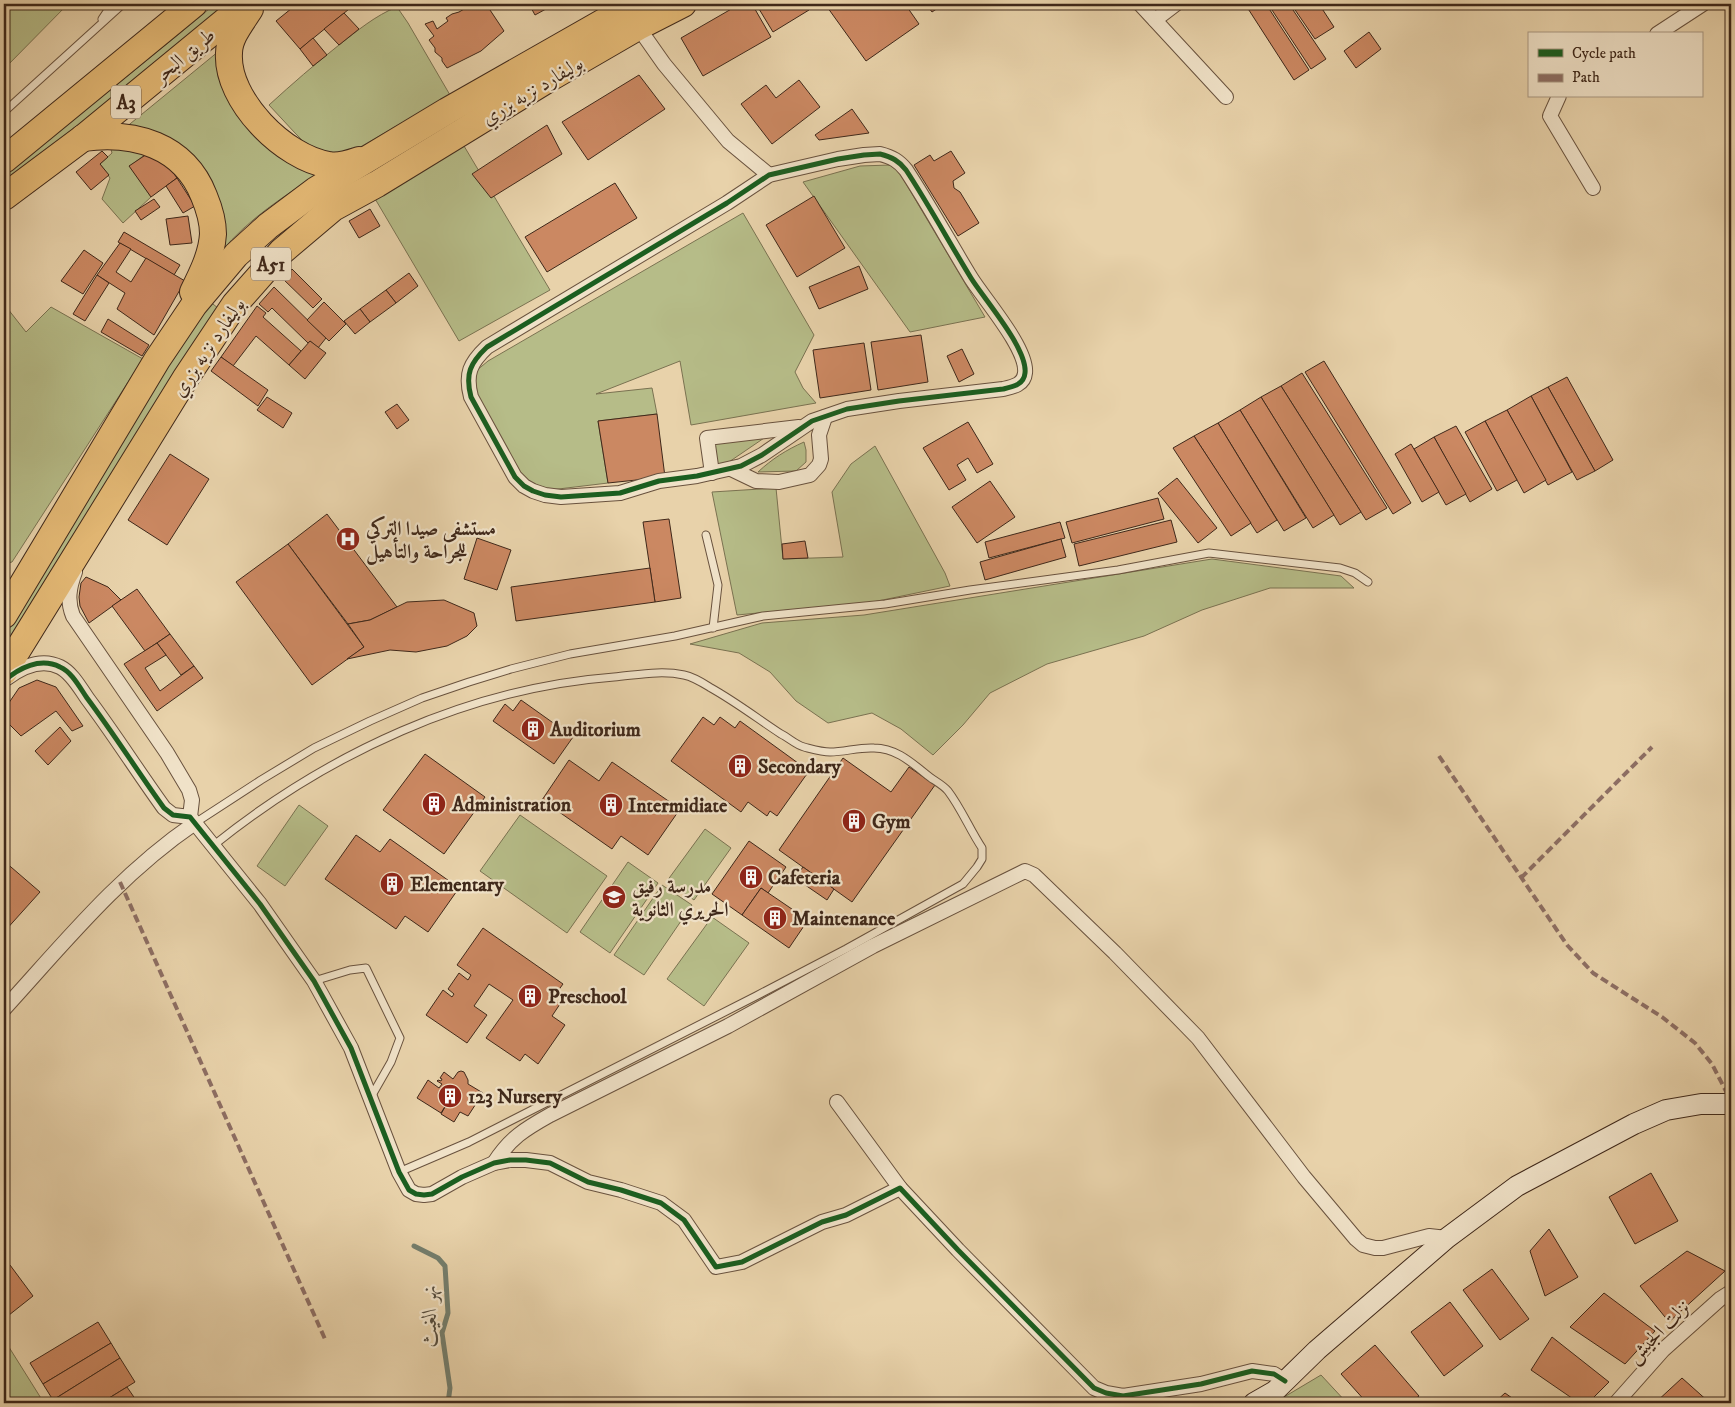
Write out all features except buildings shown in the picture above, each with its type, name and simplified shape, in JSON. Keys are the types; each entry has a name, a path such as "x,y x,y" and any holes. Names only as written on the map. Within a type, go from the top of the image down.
{"highway":[{"name":"طريق البحر","path":"4,160 194,4"},
{"name":"طريق البحر","path":"4,197 84,138 246,4"},
{"path":"253,4 232,40 229,58 230,71 235,84 252,112 284,144 313,160 329,165 339,165 371,156"},
{"name":"بوليفارد نزيه بزري","path":"6,606 157,360 194,305 236,255 268,226 316,190 455,106 629,12 683,4"},
{"name":"بوليفارد نزيه بزري","path":"4,672 200,356 235,304 281,252 333,208 377,184 550,78 629,12"},
{"path":"84,138 104,135 133,137 160,147 184,164 194,176 208,204 213,233 208,259 157,360"}],"street":[{"path":"1140,4 1226,97"},
{"path":"1155,20 1176,4"},
{"path":"1660,32 1703,4"},
{"path":"629,12 664,64 722,134 768,174"},
{"path":"1558,98 1550,116 1594,188"},
{"path":"880,154 890,156 900,162 916,185 972,280 1016,344 1025,365 1026,375 1023,381 1010,388 899,400 847,409 812,421 762,455 731,470 660,481 620,493 561,497 533,491 524,486 515,477 470,397 468,374 472,364 479,355 498,339 727,203 768,174 864,155 880,154"},
{"path":"731,470 756,481 779,482 810,475 819,465 821,459 819,435 825,416"},
{"path":"712,473 707,438 803,426"},
{"path":"93,529 74,576 69,596 69,606 85,634 172,760 189,790 192,800 193,820"},
{"path":"4,681 21,669 38,663 49,663 62,667 102,718 164,808 173,815 193,820 214,845 260,904 314,981 351,1048 399,1172 409,1190 416,1194 432,1194 462,1177 494,1163 510,1160 550,1163 588,1182 661,1203 684,1220 716,1267 742,1262 822,1222 846,1215 900,1188"},
{"path":"4,1009 108,894 193,820"},
{"path":"494,1163 512,1138 550,1114 728,1026 873,946 1025,871 1034,875 1115,953 1198,1038 1304,1176 1356,1239 1363,1245 1383,1248 1429,1236 1447,1238"},
{"path":"837,1102 900,1188 1094,1388 1106,1393 1123,1396 1201,1384 1252,1371 1274,1374 1285,1381"},
{"path":"1254,1403 1274,1391 1317,1350 1447,1238 1517,1186 1634,1124 1666,1110 1701,1104 1731,1104"},
{"name":"نزلت الجيش","path":"1616,1403 1663,1350 1720,1299 1731,1292"}],"lane":[{"path":"96,28 112,4"},
{"path":"4,112 123,4"},
{"path":"706,535 718,584 713,628"},
{"path":"193,820 314,748 370,720 422,698 511,669 570,654 713,628 763,616 885,604 1118,570 1209,553 1340,568 1355,573 1368,582"},
{"path":"214,845 274,800 335,764 409,729 446,714 511,693 554,684 587,679 668,673 686,676 698,681 741,706 802,746 828,752 874,748 890,750 901,755 947,790 982,848 982,858 963,884 756,996 469,1142 399,1172"},
{"path":"314,981 350,970 366,968 400,1038 391,1062 370,1098"}],"green space":[{"path":"4,4 68,4 4,69"},
{"path":"215,4 230,4 4,190 4,176"},
{"path":"397,7 450,95 343,157 307,145 269,105 353,34 374,19"},
{"path":"219,51 218,57 321,173 255,218 221,252 222,209 125,128"},
{"path":"110,146 155,147 130,166 151,197 123,223 102,199 110,178 100,164 112,153"},
{"path":"464,146 550,290 459,341 374,197"},
{"path":"890,165 899,172 985,317 910,332 803,182 860,166"},
{"path":"743,213 814,335 795,372 803,388 816,403 691,425 680,361 596,394 652,388 657,414 598,421 608,483 550,490 533,485 521,476 475,395 476,371 488,361"},
{"path":"209,301 218,308 4,651 4,631 56,544"},
{"path":"4,304 26,332 51,307 143,359 12,562 4,564"},
{"path":"770,434 723,466 716,464 714,445 716,442"},
{"path":"804,442 806,462 796,471 758,472 780,455"},
{"path":"875,446 945,573 950,586 873,602 737,615 712,492 776,488 783,559 843,557 832,492 851,464"},
{"path":"1212,559 1341,576 1354,588 1270,588 1202,610 1144,636 1047,664 990,693 963,725 933,755 901,729 872,713 828,723 796,701 770,672 739,653 690,644 762,623 864,615"},
{"path":"299,805 328,826 285,886 257,866"},
{"path":"520,815 607,876 567,933 480,871"},
{"path":"705,829 731,848 694,900 667,881"},
{"path":"628,862 658,883 610,953 580,932"},
{"path":"662,885 692,905 644,975 614,955"},
{"path":"712,917 749,943 704,1006 667,979"},
{"path":"7,1344 44,1403 4,1403 4,1345"},
{"path":"1321,1375 1347,1403 1274,1403"}],"waterway":[{"name":"نهر الغيث","path":"414,1246 438,1258 445,1266 448,1313 442,1333 450,1388 448,1403"}],"marked path":[{"path":"1521,878 1652,747"},
{"path":"1439,756 1567,945 1593,973 1662,1017 1695,1043 1712,1064 1731,1101"},
{"path":"120,882 325,1339"}],"cycle path":[{"path":"880,154 895,160 906,170 971,278 1013,338 1024,363 1025,373 1020,383 1003,389 847,409 812,421 762,455 741,466 697,476 659,481 620,493 561,497 545,495 524,486 515,477 471,397 469,389 470,369 476,358 487,347 727,203 769,175 838,159 880,154"},
{"path":"4,681 30,665 45,663 64,669 107,725 164,808 173,815 190,817 260,904 314,981 351,1048 399,1172 409,1190 416,1194 432,1194 462,1177 494,1163 510,1160 550,1163 588,1182 661,1203 684,1220 716,1267 742,1262 822,1222 846,1215 900,1188 958,1250 1094,1388 1106,1393 1123,1396 1201,1384 1252,1371 1274,1374 1285,1381"}],"place":[{"name":"مستشفى صيدا التركي للجراحة والتأهيل","path":"348,539"},
{"name":"Auditorium","path":"533,729"},
{"name":"Secondary","path":"740,766"},
{"name":"Administration","path":"434,804"},
{"name":"Intermidiate","path":"611,805"},
{"name":"Gym","path":"854,821"},
{"name":"Cafeteria","path":"751,877"},
{"name":"Elementary","path":"392,884"},
{"name":"مدرسة رفيق الحريري الثانوية","path":"614,897"},
{"name":"Maintenance","path":"775,918"},
{"name":"Preschool","path":"530,996"},
{"name":"123 Nursery","path":"450,1096"}]}
